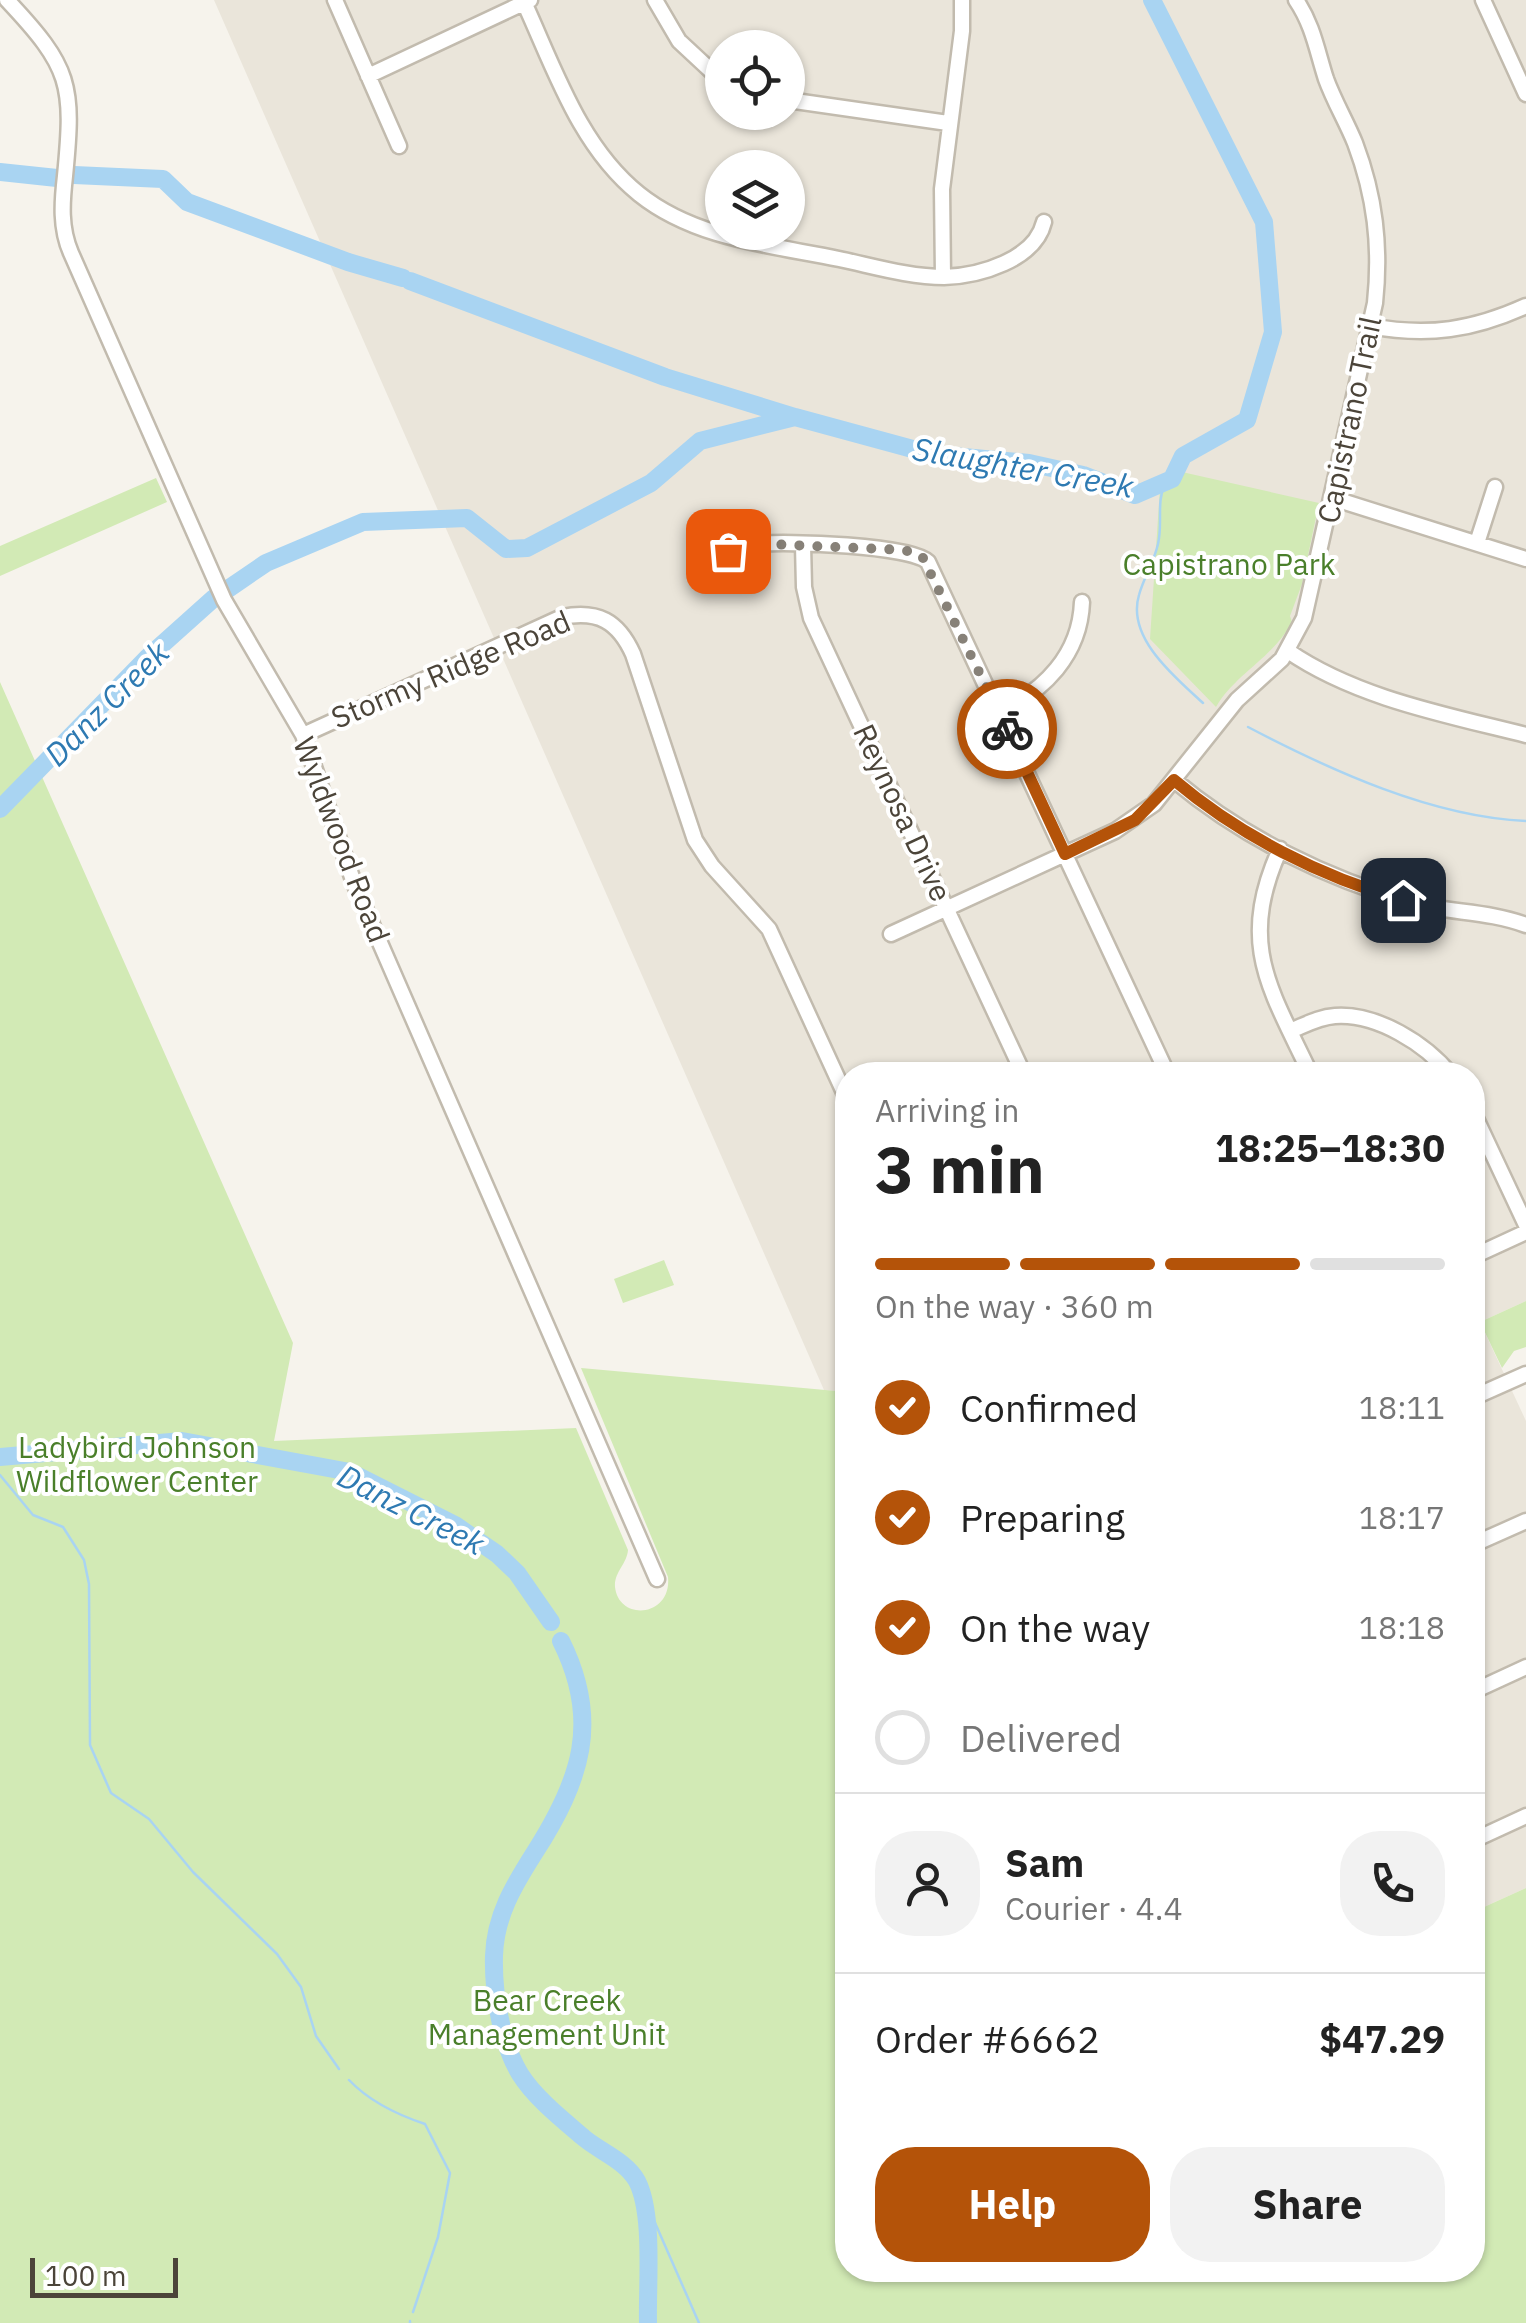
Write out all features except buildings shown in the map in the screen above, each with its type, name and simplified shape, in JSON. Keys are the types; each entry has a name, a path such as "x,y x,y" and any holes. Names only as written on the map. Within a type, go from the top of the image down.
{"street":[{"name":"Wyldwood Road","path":"7,0 44,39 67,85 70,118 62,212 67,244 224,600 303,735 354,882 657,1579"},
{"path":"335,0 399,146"},
{"path":"656,0 679,42 705,66"},
{"path":"943,277 942,190 962,31 962,0"},
{"name":"Capistrano Trail","path":"890,934 1135,820 1174,780 1237,700 1288,651 1309,608 1370,326 1379,263 1372,193 1327,80 1316,38 1296,0"},
{"path":"1483,0 1526,94"},
{"path":"368,76 526,1 594,146 624,180 656,206 711,232 943,277 980,271 1012,258 1038,238 1044,222"},
{"path":"805,102 948,123"},
{"path":"1370,326 1402,332 1444,332 1491,322 1526,306"},
{"path":"1477,543 1496,487"},
{"path":"1332,498 1526,559"},
{"path":"713,557 755,544 904,550 922,556 1162,1062"},
{"name":"Reynosa Drive","path":"803,545 804,587 811,618 1018,1062"},
{"path":"999,712 1034,694 1053,677 1081,621 1082,602"},
{"name":"Stormy Ridge Road","path":"303,735 562,617 601,616 619,628 633,654 695,840 712,866 769,929 835,1073"},
{"path":"1288,651 1346,683 1526,734"},
{"path":"1174,780 1218,817 1369,890 1418,904 1503,917 1526,926"},
{"path":"1280,849 1263,889 1258,931 1266,976 1304,1062"},
{"path":"1290,1031 1323,1018 1361,1018 1420,1046 1437,1062"},
{"path":"1485,1139 1526,1229 1485,1250"},
{"path":"1485,1392 1526,1374"},
{"path":"1485,1539 1526,1520"},
{"path":"1485,1686 1526,1667"},
{"path":"1485,1834 1522,1818 1526,1834"}],"shaded area":[{"path":"214,0 1526,0 1526,1301 1485,1320 1485,1062 835,1062 835,1391 824,1390"},
{"path":"1485,1333 1526,1421 1526,1888 1485,1907"}],"green space":[{"name":"Capistrano Park","path":"1182,472 1319,503 1302,584 1290,616 1292,622 1216,707 1150,639 1160,488"},
{"path":"156,478 167,502 0,576 0,546"},
{"name":"Bear Creek Management Unit","path":"0,682 293,1343 274,1441 576,1428 628,1550 615,1582 619,1598 626,1606 644,1610 662,1600 668,1577 581,1368 835,1391 835,2282 1485,2282 1485,1907 1526,1888 1526,2323 0,2323"},
{"path":"664,1260 674,1285 623,1303 614,1279"},
{"path":"1526,1301 1526,1347 1514,1351 1502,1368 1485,1332 1485,1320"}],"waterway":[{"name":"Slaughter Creek","path":"410,281 665,377 795,417 931,454 1029,463 1083,475 1135,495 1172,479 1183,456 1247,420 1273,332 1264,222 1152,0"},
{"name":"Slaughter Creek","path":"0,172 57,178"},
{"name":"Slaughter Creek","path":"74,175 163,179 187,202 348,262 403,278"},
{"name":"Danz Creek","path":"228,589 266,563 363,522 467,518 506,549 527,548 651,483 700,441 795,417"},
{"path":"1165,483 1158,544 1137,611 1146,641 1156,656 1203,703"},
{"name":"Danz Creek","path":"0,809 147,658 214,598"},
{"path":"1248,727 1382,789 1454,811 1526,821"},
{"name":"Danz Creek","path":"0,1457 182,1441 350,1472 455,1525 497,1554 517,1573 551,1622"},
{"path":"0,1475 33,1515 63,1527 84,1560 89,1584 90,1745 111,1793 149,1819 193,1872 277,1954 301,1987 316,2036 339,2069"},
{"name":"Danz Creek","path":"561,1641 580,1698 580,1750 564,1800 502,1914 494,1956 497,2001 508,2048 526,2083 558,2116 620,2162 637,2181 648,2230 648,2323"},
{"path":"349,2080 384,2106 425,2124 450,2173 438,2237 413,2312"},
{"path":"645,2200 699,2323"}],"way so far":[{"path":"728,551 768,544 904,550 922,556 1007,729"}],"route":[{"path":"1007,729 1065,854 1135,820 1174,780 1218,817 1369,890 1403,900"}],"park label":[{"name":"Ladybird Johnson Wildflower Center","path":"137,1465"}]}
